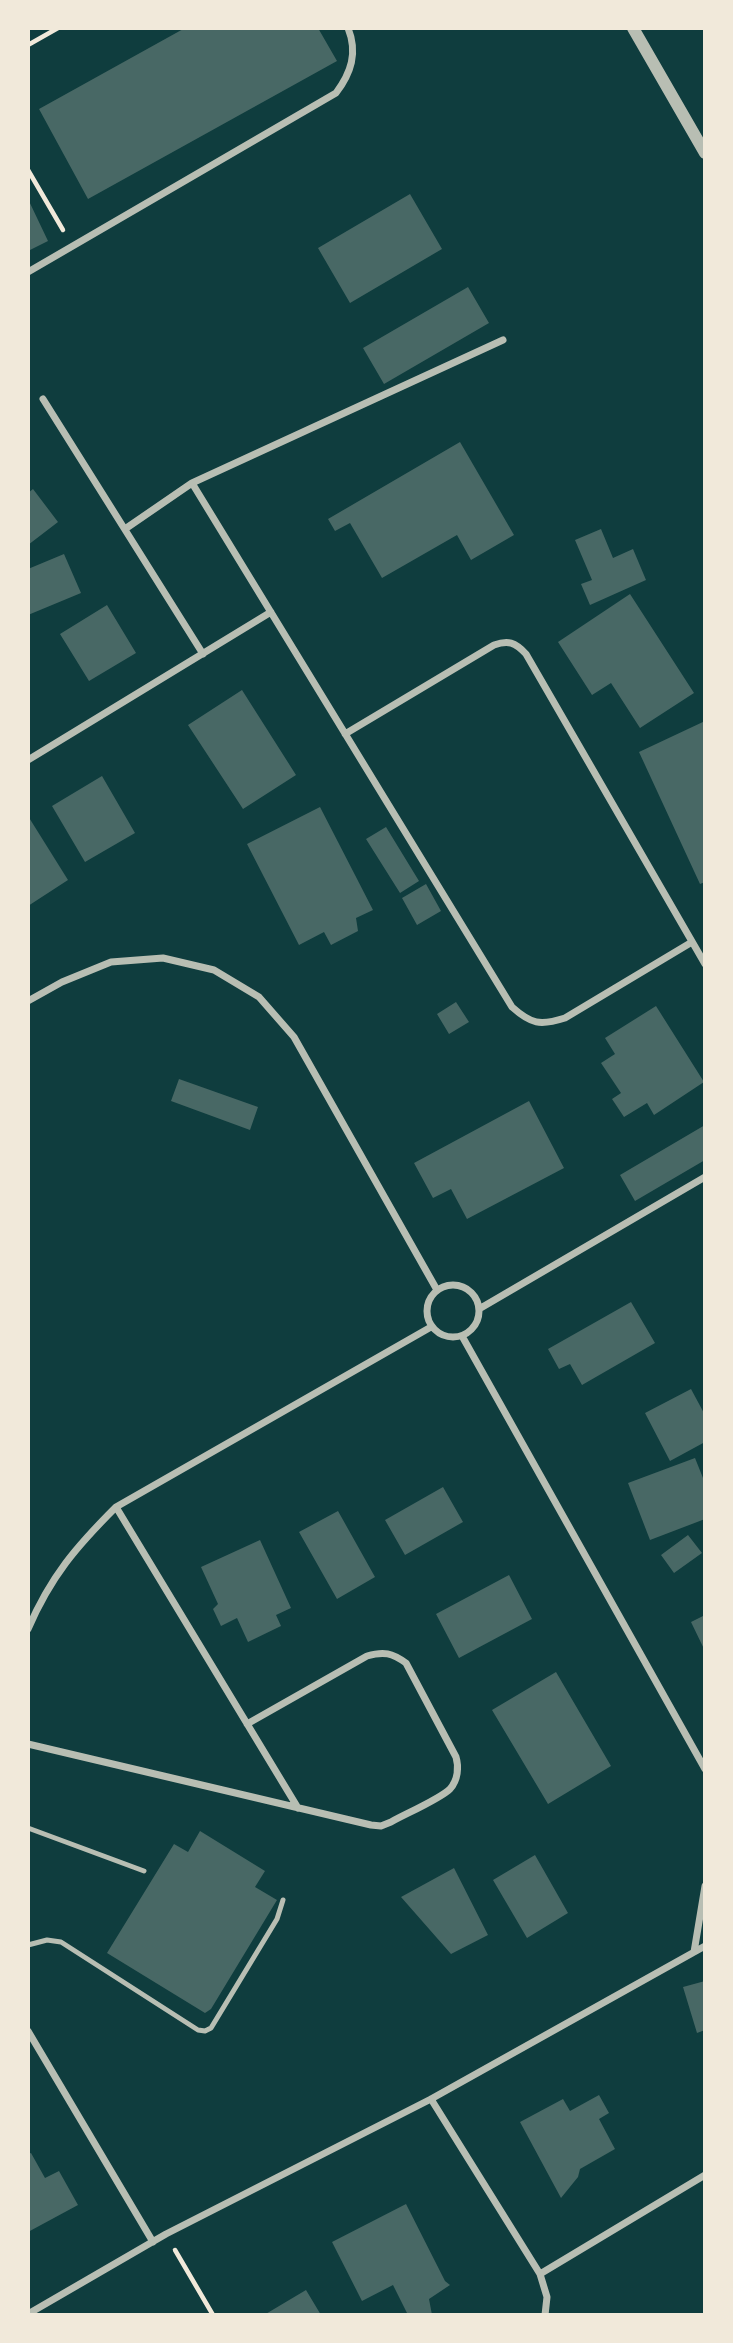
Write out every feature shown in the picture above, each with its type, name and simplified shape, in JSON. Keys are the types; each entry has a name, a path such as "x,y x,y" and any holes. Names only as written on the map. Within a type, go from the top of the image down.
{"street":[{"path":"28,272 336,93 348,77 353,58 352,38 348,28"},
{"path":"633,28 705,153"},
{"path":"125,529 192,483 503,340"},
{"path":"43,399 203,654"},
{"path":"192,483 512,1007 527,1020 546,1024 565,1018 692,942"},
{"path":"28,760 271,612"},
{"path":"345,734 494,645 506,641 517,645 526,654 705,964"},
{"path":"28,1001 62,982 111,962 163,958 214,970 259,998 294,1037 436,1290"},
{"path":"479,1309 705,1177"},
{"path":"447,1285 458,1285 476,1298 479,1309 475,1325 463,1336 445,1337 431,1327 426,1307 436,1290 447,1285"},
{"path":"28,1629 41,1598 75,1549 116,1507 431,1327"},
{"path":"463,1336 705,1769"},
{"path":"116,1507 298,1808"},
{"path":"28,1744 382,1826 449,1790 457,1775 456,1757 406,1663 388,1653 367,1656 247,1724"},
{"path":"694,1952 705,1886"},
{"path":"28,2314 166,2234 431,2099 705,1946"},
{"path":"28,2031 153,2242"},
{"path":"431,2099 540,2274 547,2297 545,2315"},
{"path":"540,2274 705,2175"}],"lane":[{"path":"28,1828 144,1871"},
{"path":"28,1945 47,1940 61,1942 198,2030 205,2031 211,2028 277,1919 283,1900"}],"path":[{"path":"28,46 58,28"},
{"path":"28,170 73,246"},
{"path":"166,2234 213,2315"}],"building":[{"path":"185,28 318,28 337,61 88,199 39,109"},
{"path":"410,194 442,249 350,303 318,248"},
{"path":"28,199 48,241 28,251"},
{"path":"468,287 489,323 384,384 363,348"},
{"path":"460,442 514,535 471,560 457,535 382,578 350,523 335,531 328,519"},
{"path":"33,489 58,522 28,545 28,493"},
{"path":"601,529 613,558 633,549 646,580 590,605 581,584 592,580 575,540"},
{"path":"64,554 81,593 28,615 28,569"},
{"path":"630,594 694,693 640,728 611,683 592,695 558,642"},
{"path":"107,605 136,653 89,681 60,634"},
{"path":"242,690 296,775 243,809 188,725"},
{"path":"705,721 705,882 700,884 639,752"},
{"path":"102,776 135,833 85,862 52,806"},
{"path":"320,807 373,910 356,918 358,931 331,945 324,932 299,945 247,844"},
{"path":"28,816 68,880 28,906"},
{"path":"386,827 419,881 400,893 366,839"},
{"path":"426,884 441,911 417,925 402,898"},
{"path":"456,1002 469,1022 449,1034 437,1014"},
{"path":"656,1006 704,1082 654,1115 647,1103 624,1117 612,1099 621,1093 601,1063 615,1054 605,1038"},
{"path":"179,1079 258,1107 250,1130 171,1101"},
{"path":"529,1101 564,1168 467,1219 451,1189 433,1198 414,1163"},
{"path":"705,1125 705,1160 635,1201 620,1175"},
{"path":"631,1302 655,1343 582,1385 570,1364 559,1369 548,1349"},
{"path":"691,1389 705,1415 705,1442 670,1461 645,1413"},
{"path":"695,1458 705,1483 705,1519 650,1540 628,1483"},
{"path":"443,1487 463,1522 405,1555 385,1520"},
{"path":"338,1511 375,1577 337,1599 299,1532"},
{"path":"688,1535 702,1553 674,1573 661,1555"},
{"path":"260,1540 291,1608 276,1615 281,1626 248,1642 237,1618 221,1626 213,1609 218,1604 201,1567"},
{"path":"509,1575 532,1619 459,1658 436,1614"},
{"path":"705,1615 705,1651 691,1622"},
{"path":"556,1672 611,1766 548,1804 492,1710"},
{"path":"200,1831 265,1871 255,1887 277,1900 211,2009 205,2013 107,1953 174,1844 188,1852"},
{"path":"535,1855 568,1913 527,1938 493,1880"},
{"path":"454,1868 488,1935 451,1954 401,1897"},
{"path":"705,1981 705,2030 697,2033 683,1987"},
{"path":"599,2095 609,2113 599,2119 615,2149 580,2169 578,2177 561,2198 520,2122 563,2099 570,2111"},
{"path":"31,2153 45,2178 59,2171 78,2205 28,2232 28,2154"},
{"path":"406,2204 445,2281 450,2285 429,2299 432,2315 408,2315 393,2285 362,2301 332,2242"},
{"path":"306,2290 321,2315 264,2315"}]}
